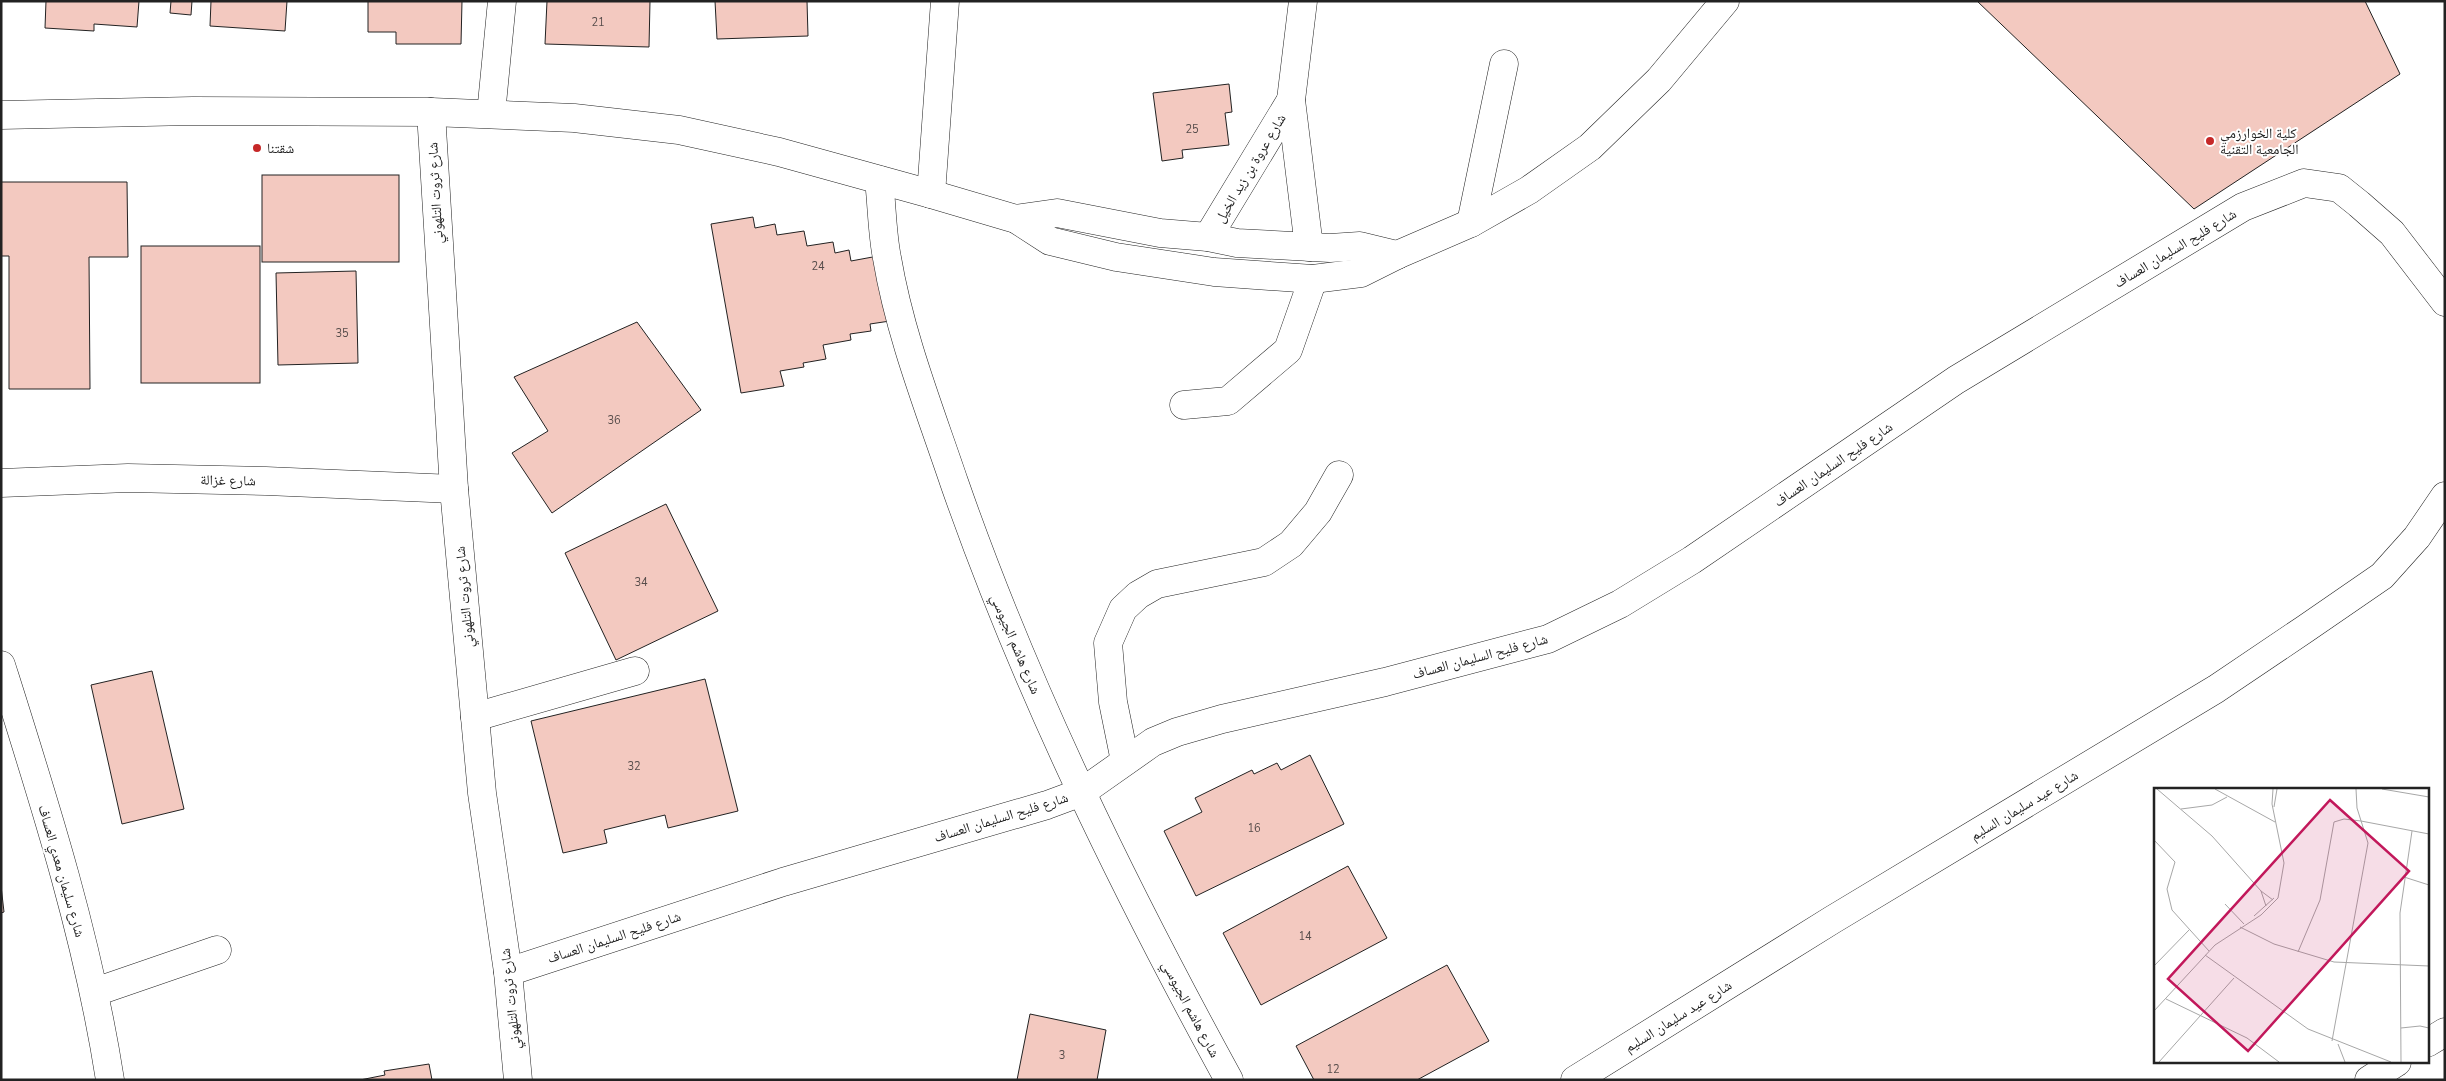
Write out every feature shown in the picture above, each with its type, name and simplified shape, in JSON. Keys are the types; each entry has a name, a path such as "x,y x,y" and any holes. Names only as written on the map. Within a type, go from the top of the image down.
{"street":[{"path":"491,114 502,1"},
{"path":"931,194 945,1"},
{"name":"شارع عروة بن زيد الخيل","path":"1303,1 1291,100 1309,247"},
{"path":"1,115 193,111 431,112 574,118 679,130 779,152 931,194 1016,219 1050,241 1116,257 1214,272 1313,279 1361,273 1397,255 1472,223 1529,190 1590,147 1659,80 1725,1"},
{"path":"1472,223 1504,64"},
{"name":"شارع عروة بن زيد الخيل","path":"1208,236 1291,100"},
{"name":"شارع ثروت التلهوني","path":"431,112 454,489 482,793 508,972 518,1080"},
{"name":"شارع هاشم الجيوسي","path":"879,180 886,256 898,312 916,374 979,554 1031,681 1082,792 1185,1000 1229,1080"},
{"name":"شارع فليح السليمان العساف","path":"508,972 784,882 1047,805 1082,792 1153,742 1177,732 1240,715 1385,682 1548,639 1620,604 1692,560 1956,380 2243,207 2304,183 2339,188 2359,204 2392,233 2445,302"},
{"path":"1016,219 1057,214 1160,233 1208,236 1237,243 1330,248 1360,246 1397,255"},
{"path":"1184,405 1228,401 1288,350 1313,279"},
{"path":"1125,761 1113,702 1108,643 1123,609 1138,594 1157,584 1264,562 1291,544 1318,512 1339,474"},
{"name":"شارع غزالة","path":"1,483 128,478 266,480 454,489"},
{"name":"شارع عيد سليمان السليم","path":"1575,1080 1832,920 2216,689 2382,576 2417,537 2445,496"},
{"name":"شارع سليمان معدي العساف","path":"1,665 72,901 95,992 110,1080"},
{"path":"475,717 635,671"},
{"path":"95,992 217,950"},
{"path":"2428,1042 2445,1032"},
{"path":"2369,1080 2394,1064"}],"building":[{"path":"46,1 139,1 137,27 94,24 94,31 45,28"},
{"path":"171,1 192,1 191,15 170,13"},
{"path":"211,1 287,1 285,31 210,26"},
{"path":"368,1 462,1 461,44 396,44 396,32 368,32"},
{"path":"547,1 650,1 649,47 545,44"},
{"path":"715,1 807,1 808,36 717,39"},
{"name":"كلية الخوارزمي الجامعية التقنية","path":"1977,1 2365,1 2400,74 2194,209"},
{"path":"1229,84 1232,112 1225,113 1229,145 1182,150 1183,158 1162,161 1153,93"},
{"path":"262,175 399,175 399,262 262,262"},
{"path":"1,182 127,182 128,257 89,257 90,389 9,389 9,256 1,256"},
{"path":"753,217 755,228 775,224 777,235 804,231 807,246 833,242 835,253 849,250 851,261 878,256 890,321 870,324 871,331 850,334 851,340 823,345 826,359 803,363 804,367 780,371 784,386 741,393 711,224"},
{"path":"141,246 260,246 260,383 141,383"},
{"path":"356,271 358,363 278,365 276,273"},
{"path":"637,322 701,410 552,513 512,453 548,431 514,377"},
{"path":"666,504 718,611 616,660 565,553"},
{"path":"152,671 184,809 122,824 91,685"},
{"path":"705,679 738,811 668,828 665,815 604,830 607,843 563,853 531,721"},
{"path":"1310,755 1344,824 1196,896 1164,831 1202,812 1195,798 1252,770 1254,774 1277,763 1281,770"},
{"path":"1348,866 1387,938 1261,1005 1223,933"},
{"path":"1,886 4,912 1,913"},
{"path":"1447,965 1489,1041 1417,1080 1314,1080 1296,1046"},
{"path":"1030,1014 1106,1030 1097,1080 1017,1080"},
{"path":"429,1064 432,1080 360,1080 385,1075 384,1071"}],"place":[{"name":"كلية الخوارزمي الجامعية التقنية","path":"2210,141"},
{"name":"شقتنا","path":"257,148"}]}
